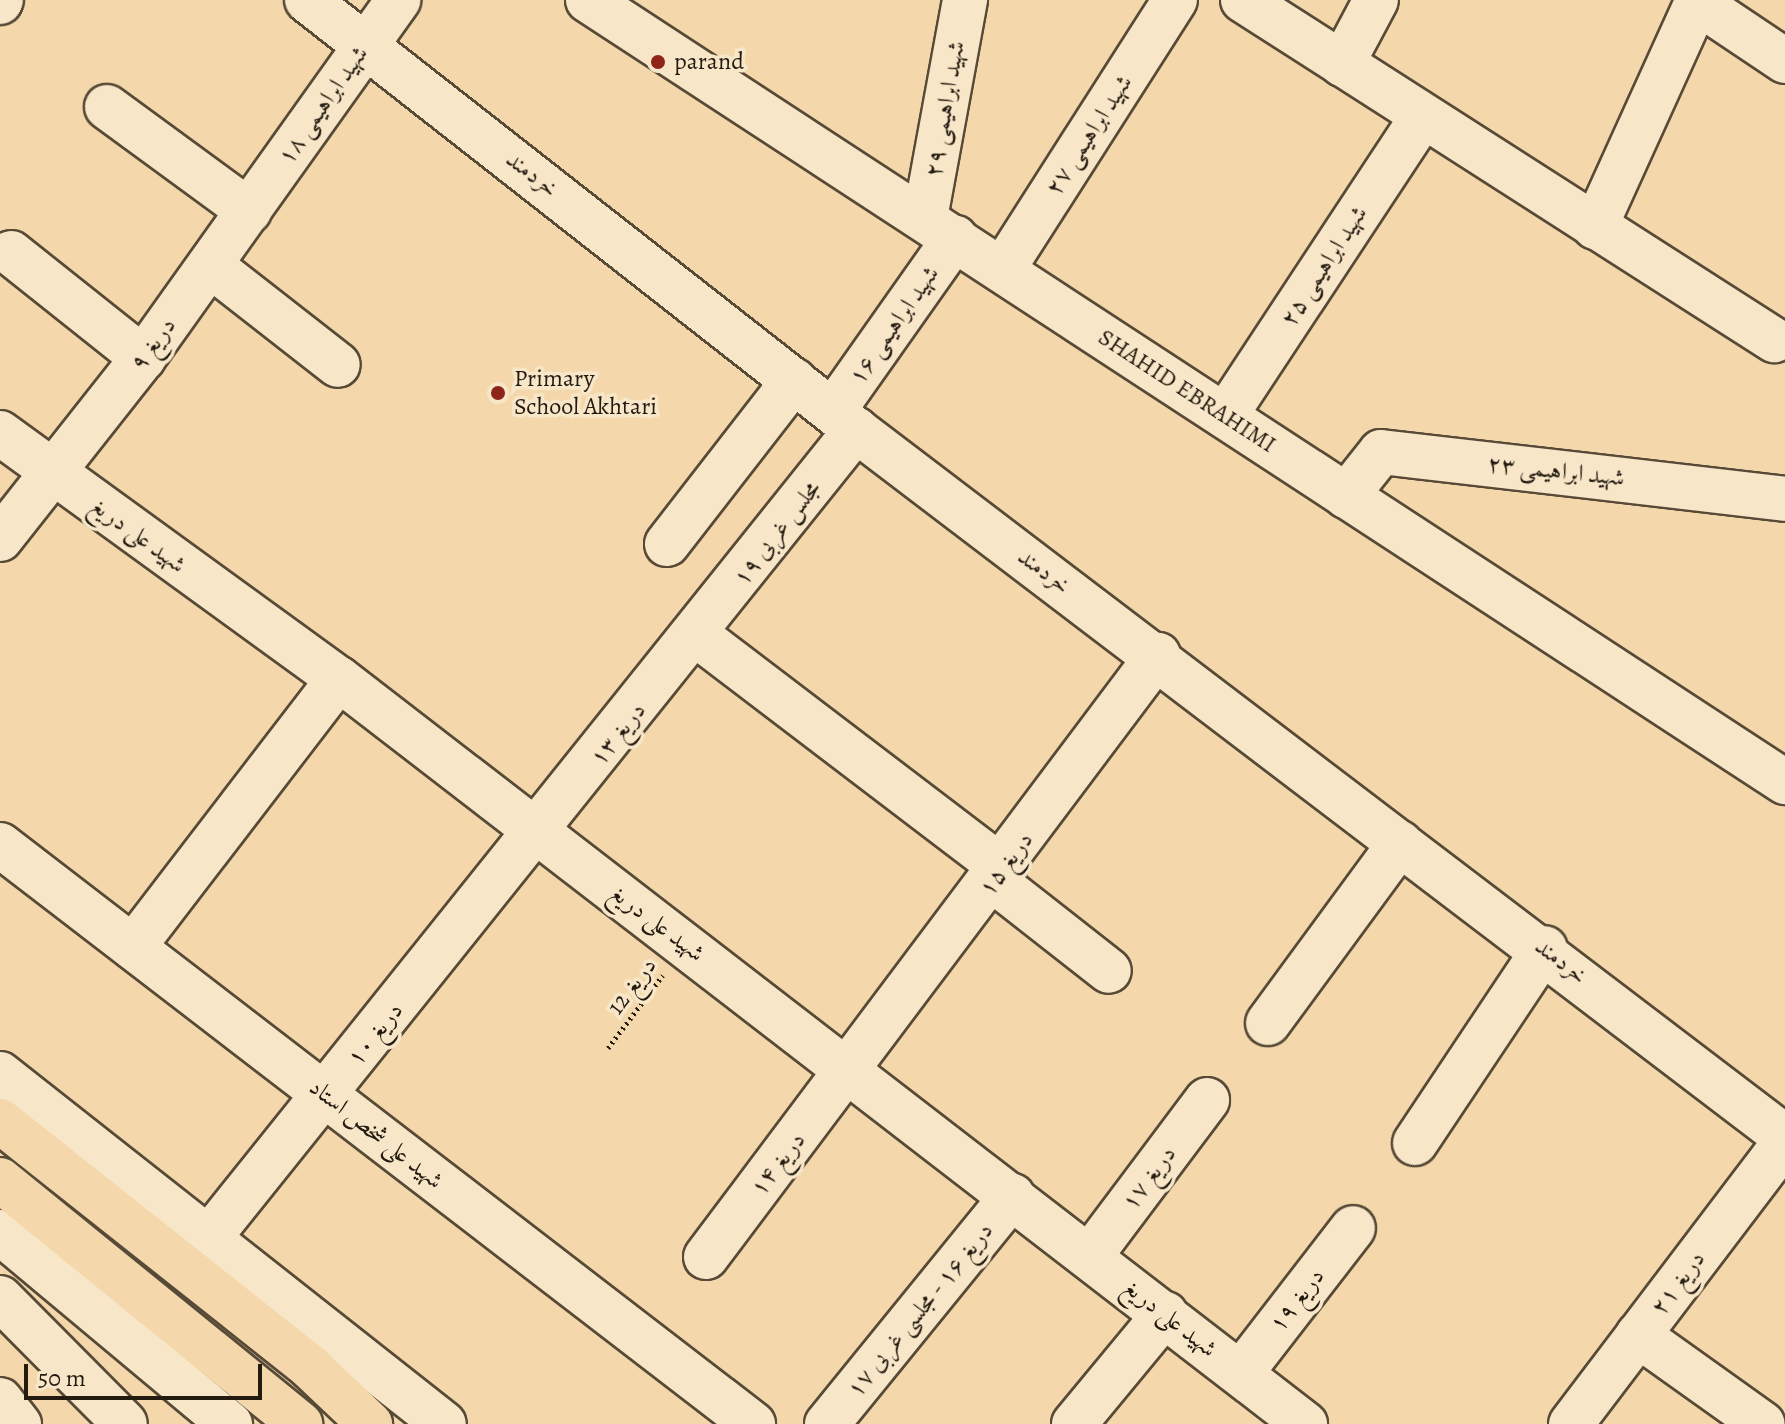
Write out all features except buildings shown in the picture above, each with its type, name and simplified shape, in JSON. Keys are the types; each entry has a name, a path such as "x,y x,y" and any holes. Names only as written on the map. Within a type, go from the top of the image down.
{"main road":[{"path":"0,1121 297,1357 370,1424"},
{"path":"0,1180 300,1424"},
{"path":"0,1187 50,1219"}],"street":[{"name":"خردمند","path":"307,0 845,421 1158,655 1400,843 1545,948 1785,1139"},
{"name":"شهید ابراهیمی ۱۸","path":"249,211 398,0"},
{"name":"SHAHID EBRAHIMI","path":"588,0 1785,782"},
{"name":"شهید ابراهیمی ۲۹","path":"940,228 965,0"},
{"name":"شهید ابراهیمی ۲۷","path":"1003,269 1175,0"},
{"path":"1243,0 1774,340"},
{"path":"1342,64 1376,0"},
{"path":"1595,227 1697,1 1785,61"},
{"path":"107,107 249,211"},
{"name":"شهید ابراهیمی ۲۵","path":"1225,416 1423,116"},
{"name":"دریغ ۹","path":"0,539 143,358 249,211"},
{"name":"شهید ابراهیمی ۱۶","path":"845,421 940,228"},
{"path":"11,253 143,358"},
{"path":"210,265 338,365"},
{"path":"667,544 794,380"},
{"name":"مجلس غربی ۱۹","path":"698,636 845,421"},
{"name":"شهید علی دریغ","path":"0,433 339,679 1305,1424"},
{"name":"شهید ابراهیمی ۲۳","path":"1346,496 1381,452 1785,499"},
{"path":"698,636 998,875 1109,971"},
{"name":"دریغ ۱۳","path":"538,833 698,636"},
{"name":"دریغ ۱۵","path":"850,1071 1158,655"},
{"path":"133,947 339,679"},
{"name":"دریغ ۱۰","path":"211,1235 538,833"},
{"path":"1268,1023 1400,843"},
{"name":"شهید علی شخص استاد","path":"0,845 753,1424"},
{"path":"1415,1143 1545,948"},
{"name":"دریغ ۱۴","path":"706,1257 850,1071"},
{"path":"0,1074 211,1235 444,1424"},
{"name":"دریغ ۱۷","path":"1090,1256 1207,1100"},
{"name":"دریغ ۲۱","path":"1571,1424 1785,1139"},
{"name":"دریغ ۱۶ - مجلسی غربی ۱۷","path":"827,1424 1012,1196"},
{"name":"دریغ ۱۹","path":"1241,1373 1353,1228"},
{"path":"0,1232 230,1424"},
{"path":"0,1298 125,1424"},
{"path":"1074,1424 1165,1314"},
{"path":"1638,1335 1763,1424"},
{"path":"0,1400 19,1424"}],"path":[{"name":"دریغ 12","path":"608,1048 685,945"}],"place":[{"name":"parand","path":"658,62"},
{"name":"Primary School Akhtari","path":"498,393"}]}
